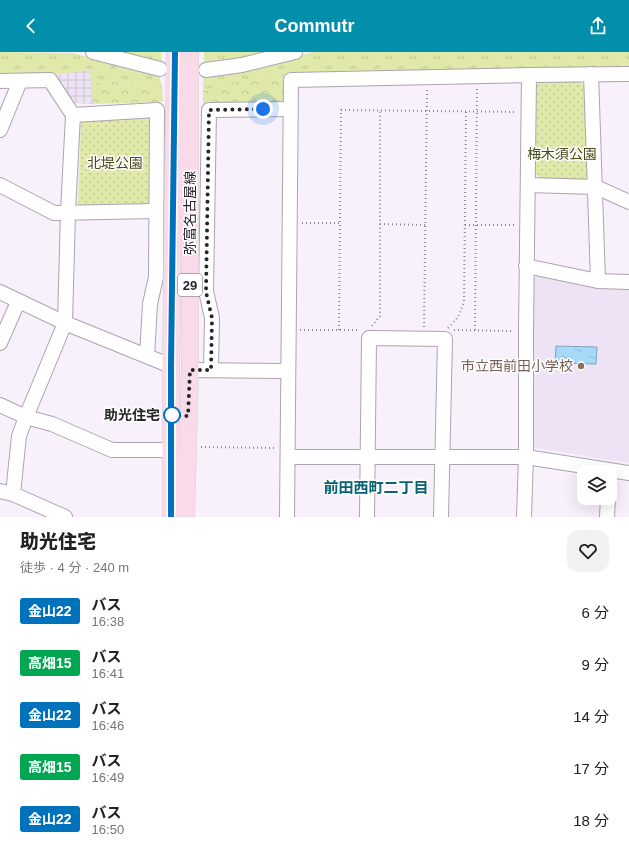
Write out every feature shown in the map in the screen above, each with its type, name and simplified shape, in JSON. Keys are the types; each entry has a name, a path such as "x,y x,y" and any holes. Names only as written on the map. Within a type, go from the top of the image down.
{"main road":[{"name":"弥富名古屋線","path":"175,52 171,366 186,517"},
{"name":"弥富名古屋線","path":"171,517 190,370 190,52"}],"street":[{"path":"93,52 160,69"},
{"path":"206,70 242,65 295,52"},
{"path":"591,74 598,281"},
{"path":"287,517 291,80 629,74"},
{"path":"524,517 526,457 526,266 529,76"},
{"path":"0,81 50,80 73,114 68,212 65,322 19,436 6,493 65,517"},
{"path":"0,130 20,81"},
{"path":"211,370 212,318 206,292 209,110 290,109"},
{"path":"73,114 157,110 156,277 150,304 147,356"},
{"path":"0,185 54,213 156,211"},
{"path":"528,185 596,187 629,202"},
{"path":"526,266 598,281 629,282"},
{"path":"0,292 18,302 171,366"},
{"path":"0,343 18,302"},
{"path":"367,517 369,338 445,339 441,517"},
{"path":"190,370 288,371"},
{"path":"0,405 26,417 52,424 112,450 180,449"},
{"path":"288,452 368,456 526,457 577,466"},
{"path":"617,472 629,473"},
{"path":"607,517 608,505"}],"path":[{"path":"475,330 477,76"},
{"path":"424,330 426,110 428,77"},
{"path":"339,330 341,110 529,112"},
{"path":"369,330 380,316 380,110"},
{"path":"446,330 458,317 464,302 466,111"},
{"path":"289,224 340,223"},
{"path":"380,224 425,225"},
{"path":"465,225 527,225"},
{"path":"180,449 288,452"}],"shaded area":[{"path":"90,70 93,104 73,103 54,75"},
{"name":"市立西前田小学校","path":"538,276 597,288 629,289 629,463 536,448 532,443 534,279"}],"green space":[{"path":"0,52 72,53 159,74 162,88 109,81 91,84 90,70 54,75 0,76"},
{"path":"115,52 161,52 162,63"},
{"path":"204,52 267,52 204,65"},
{"path":"314,52 629,52 629,70 286,74 203,90 203,75 244,69"},
{"path":"286,74 286,97 281,103 203,104 203,90 261,76"},
{"path":"109,81 162,88 163,102 93,104 91,84"},
{"name":"梅木須公園","path":"579,81 584,85 589,178 585,182 541,179 536,174 536,87 539,82"},
{"name":"北堤公園","path":"85,119 147,119 151,122 150,203 147,207 81,207 78,204 81,123"}],"water":[{"path":"556,346 597,347 596,364 555,363"}],"bus line":[{"name":"金山22","path":"171,517 171,366 175,52"}],"place":[{"name":"市立西前田小学校","path":"581,366"},
{"name":"助光住宅","path":"172,415"}],"district":[{"name":"前田西町二丁目","path":"376,487"}],"route":[{"path":"172,415 188,416 190,370 211,370 212,318 206,292 209,110 263,109"}]}
